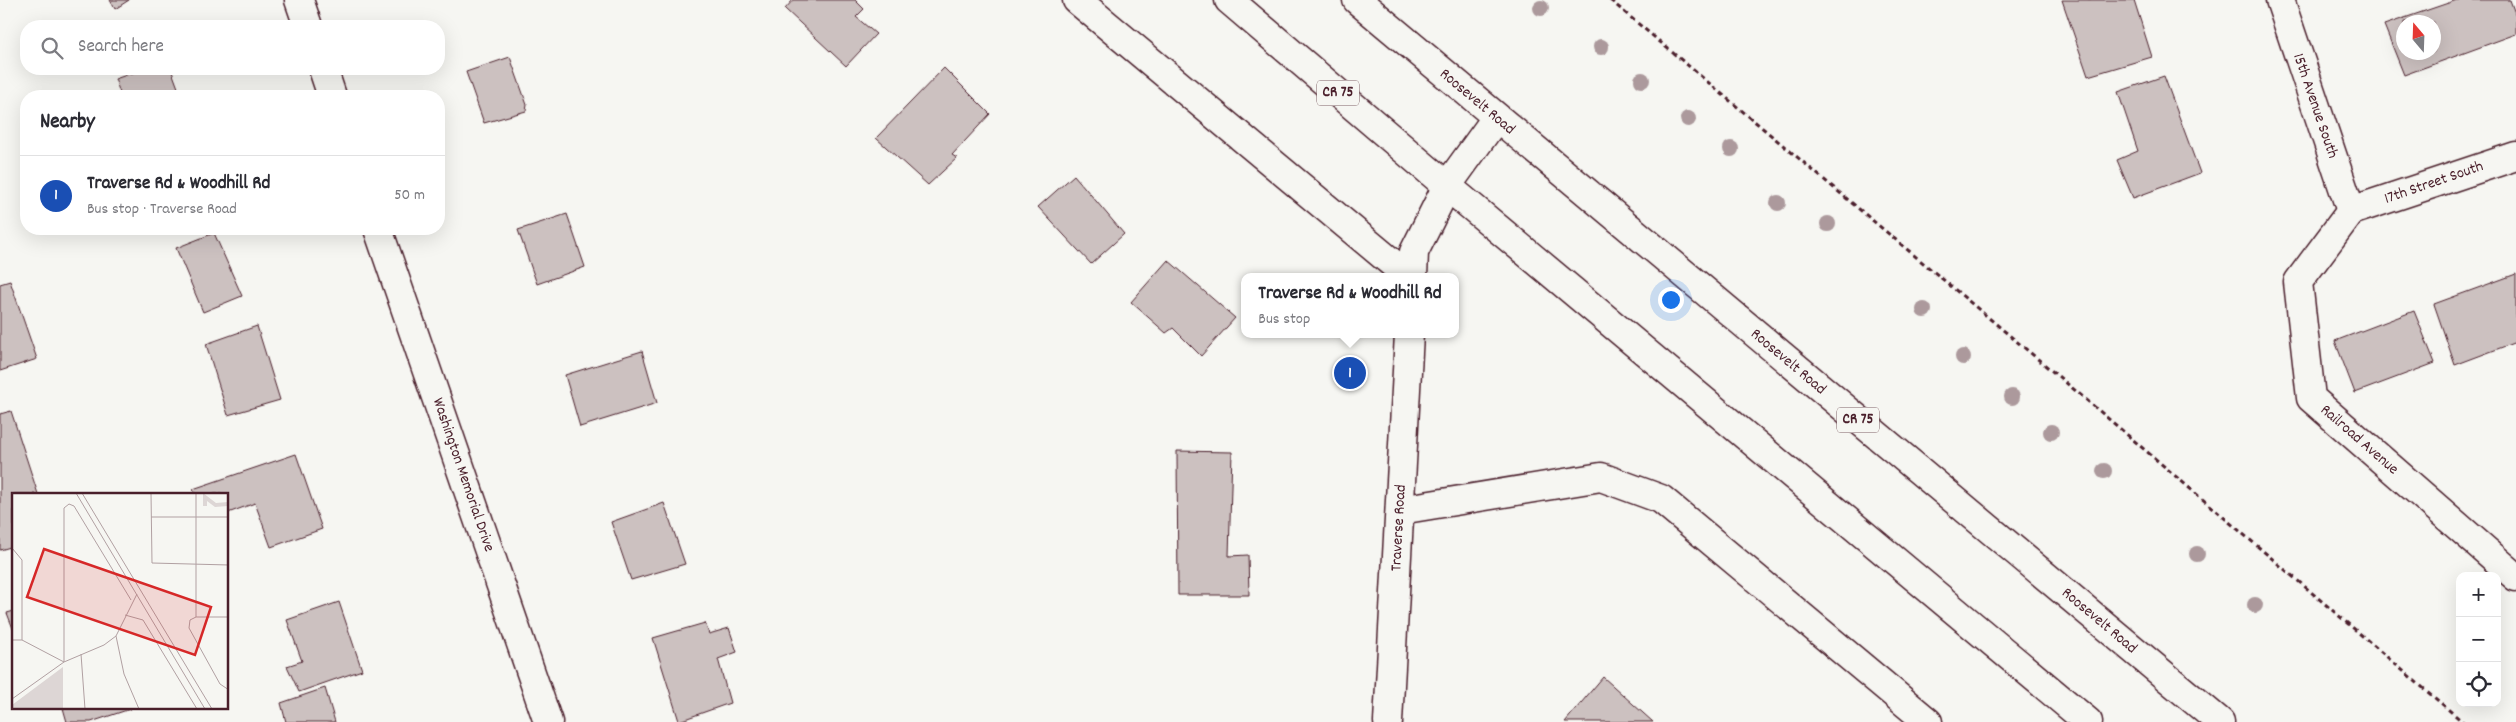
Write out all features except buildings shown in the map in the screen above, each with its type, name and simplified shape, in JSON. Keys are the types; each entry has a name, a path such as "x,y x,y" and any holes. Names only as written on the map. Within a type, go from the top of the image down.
{"street":[{"path":"299,0 306,20"},
{"path":"1077,0 1406,273"},
{"name":"CR 75","path":"1229,0 2088,722"},
{"name":"Roosevelt Road","path":"1357,0 2220,722"},
{"name":"15th Avenue South","path":"2280,0 2352,211"},
{"path":"325,75 330,90"},
{"path":"1411,273 1414,252 1448,186 1496,118"},
{"name":"17th Street South","path":"2352,211 2516,156"},
{"name":"Railroad Avenue","path":"2352,211 2298,282 2311,398 2516,577"},
{"name":"Washington Memorial Drive","path":"380,235 548,722"},
{"name":"Traverse Road","path":"1388,722 1410,338"},
{"path":"1400,510 1601,477 1661,500 1928,722"}],"path":[{"path":"1610,0 2083,397 2462,722"}],"place":[{"name":"Traverse Rd & Woodhill Rd","path":"1350,373"}]}
